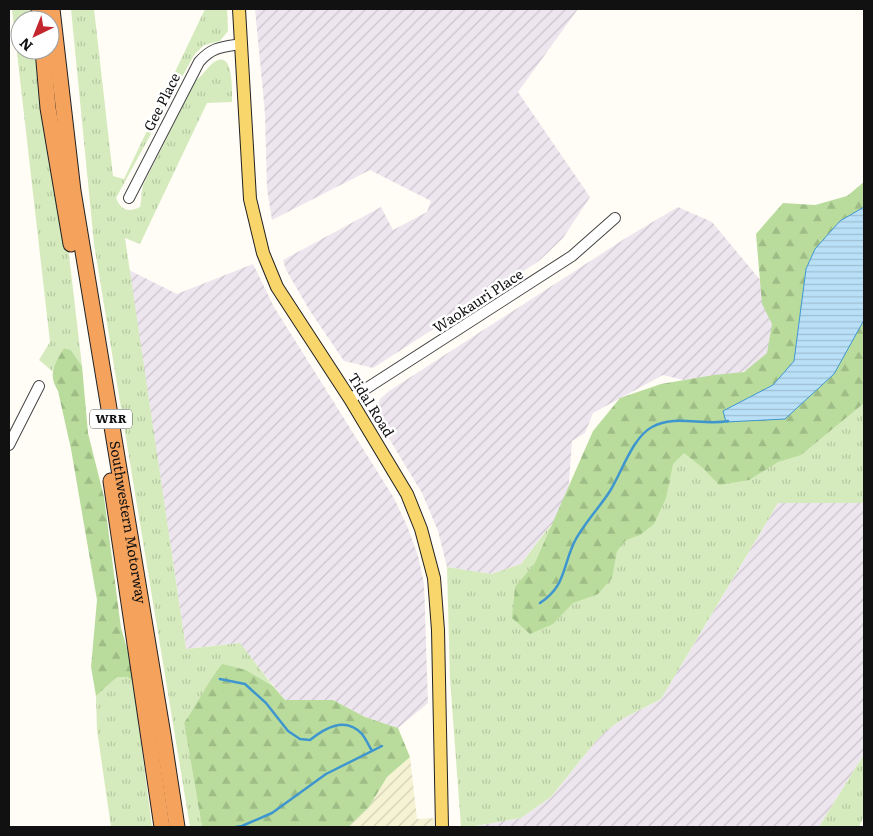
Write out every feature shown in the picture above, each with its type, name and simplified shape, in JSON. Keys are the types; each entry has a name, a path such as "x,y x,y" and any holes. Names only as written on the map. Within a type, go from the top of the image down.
{"highway":[{"name":"Southwestern Motorway","path":"52,9 73,191 177,827"},
{"name":"Southwestern Motorway","path":"44,60 48,108 109,469 162,827"}],"main road":[{"name":"Tidal Road","path":"239,9 250,199 263,252 277,287 350,399 406,494 421,529 434,578 438,630 442,827"}],"street":[{"name":"Gee Place","path":"130,198 199,62 205,55 217,48 241,44"},
{"name":"Waokauri Place","path":"350,399 572,256 615,218"},
{"path":"9,445 39,386"}],"shaded area":[{"path":"255,9 578,9 518,92 590,197 563,238 539,261 373,368 344,361 310,311 286,270 283,260 381,207 393,230 427,212 431,201 370,170 272,220 267,189 265,114"},
{"path":"678,207 712,222 781,305 782,355 708,386 663,375 593,413 585,433 572,441 567,510 548,528 521,564 491,574 447,567 438,531 422,493 377,419 380,399 389,391 629,236"},
{"path":"253,264 274,307 394,498 418,556 424,583 428,703 398,728 365,717 333,700 285,700 239,643 186,649 129,270 177,294"},
{"path":"778,503 864,503 864,754 819,827 469,827 521,818 551,797 606,731 624,718 661,699"},
{"path":"410,757 417,819 434,818 434,827 348,827 369,807 387,777"}],"green space":[{"path":"12,9 40,10 12,10"},
{"path":"71,9 94,9 113,176 124,179 205,9 227,9 228,31 220,41 204,45 194,55 116,198 125,209 132,210 140,207 143,185 196,80 216,61 222,59 226,62 231,74 232,102 207,103 140,244 125,238 186,649 240,643 273,686 246,670 196,705 184,723 202,827 190,827 94,244"},
{"path":"18,60 46,60 82,366 71,350 64,348 52,371 39,360 50,342"},
{"path":"864,182 864,207 840,221 815,249 806,269 794,361 773,385 723,411 834,374 864,320 864,403 801,455 778,462 749,480 719,485 703,468 684,453 673,464 666,498 654,524 640,535 626,540 617,551 612,578 598,594 573,603 553,624 530,634 512,618 515,587 535,563 593,431 620,398 661,384 744,372 767,353 772,324 762,304 756,234 783,203 815,205 847,196"},
{"path":"864,322 864,503 778,503 661,699 624,718 606,731 551,797 521,818 461,827 450,679 447,567 491,574 521,564 546,531 567,510"},
{"path":"64,348 71,350 82,366 88,433 104,497 121,628 133,669 133,681 127,677 117,677 96,696 91,667 97,600 71,449 58,391 53,379 54,369"},
{"path":"222,664 246,670 273,686 285,700 333,700 365,717 398,728 410,757 387,777 369,807 348,827 202,827 184,723"},
{"path":"117,677 127,677 133,681 152,827 111,827 97,730 96,696"},
{"path":"864,754 864,816 859,827 819,827"}],"water":[{"path":"864,207 864,320 834,374 785,419 726,422 723,411 773,385 794,361 806,269 815,249 840,221"}],"waterway":[{"path":"540,603 559,584 576,538 610,491 633,447 645,432 661,423 670,421 728,421"},
{"path":"220,679 245,684 266,703 288,731 300,739 310,740 322,731 335,726 349,726 362,734 372,751"},
{"path":"236,827 272,813 326,774 382,746"}]}
